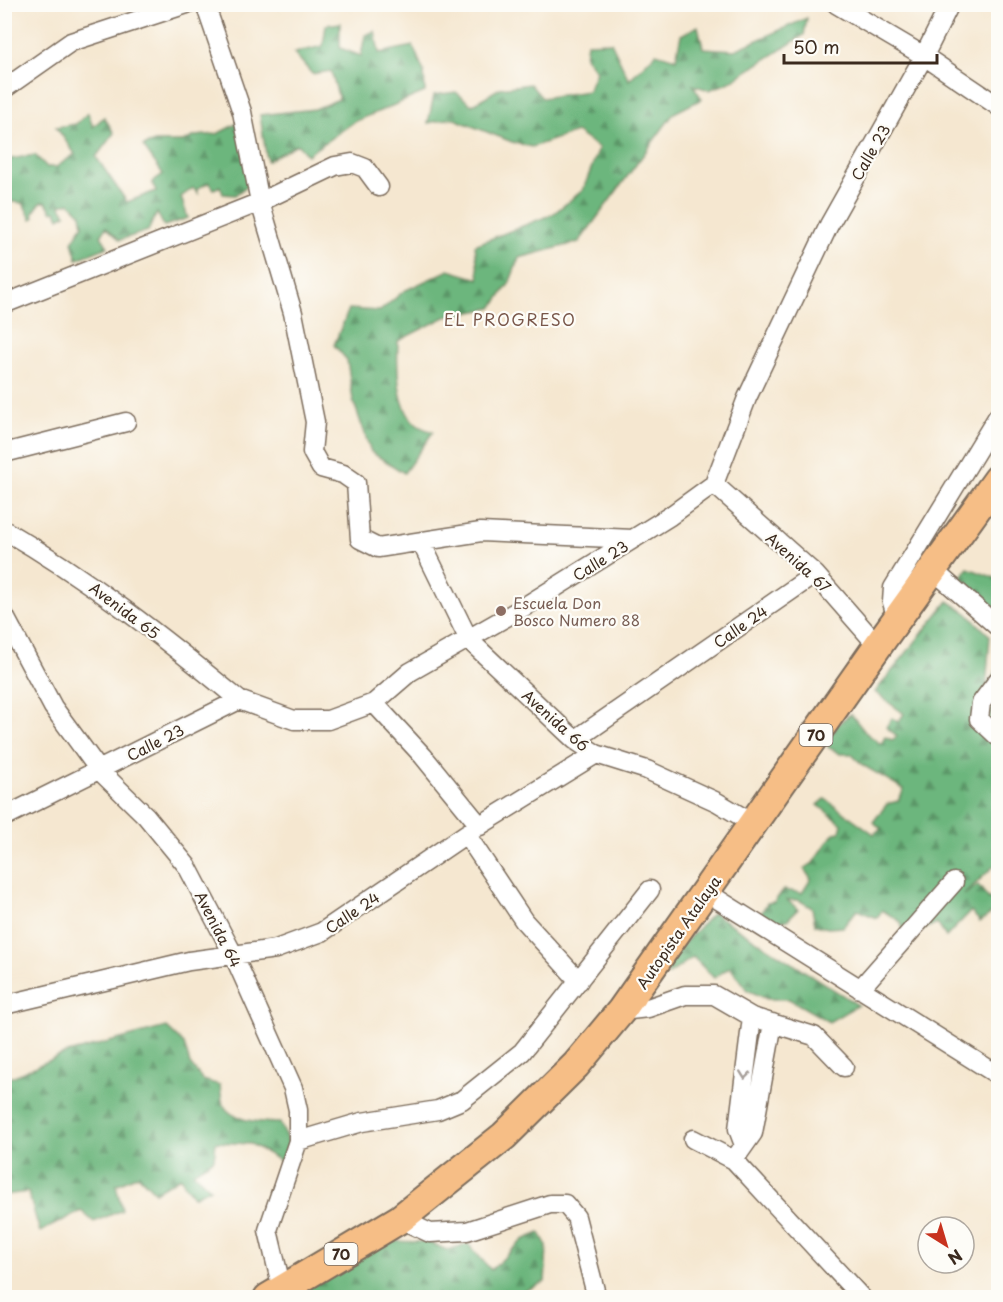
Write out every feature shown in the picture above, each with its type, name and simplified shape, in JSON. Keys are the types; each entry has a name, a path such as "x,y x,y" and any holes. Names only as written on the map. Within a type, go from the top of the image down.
{"main road":[{"name":"Autopista Atalaya","path":"275,1293 400,1219 504,1136 540,1103 621,1011 897,619 999,479"}],"street":[{"path":"4,89 71,42 187,4"},
{"path":"205,4 242,112 260,202 293,313 315,422 312,452 321,468 343,474 356,483 360,539 378,548 481,532 633,539"},
{"path":"836,4 924,56 999,106"},
{"name":"Calle 23","path":"4,817 239,700 294,720 328,720 374,703 410,672 469,640 633,539 714,484 747,398 829,225 924,56 950,4"},
{"path":"4,304 260,202 335,166 352,163 365,168 379,187"},
{"path":"897,619 892,602 892,588 999,416"},
{"path":"4,453 126,422"},
{"name":"Avenida 67","path":"714,484 816,574 878,646"},
{"name":"Avenida 65","path":"4,530 78,574 239,700"},
{"name":"Avenida 66","path":"421,542 469,640 575,740 596,754 648,770 717,802 754,824"},
{"path":"933,570 999,627"},
{"name":"Calle 24","path":"575,740 816,574"},
{"name":"Avenida 64","path":"4,615 52,707 99,770 146,816 187,866 233,954 293,1088 298,1110 298,1141 268,1230 275,1293"},
{"path":"999,680 981,703 979,718 999,737"},
{"path":"374,703 423,756 473,830 524,921 579,981"},
{"name":"Calle 24","path":"4,1005 189,961 276,949 322,932 473,830 596,754"},
{"path":"860,989 954,882"},
{"path":"298,1141 362,1122 438,1110 462,1100 522,1052 650,890"},
{"path":"706,892 860,989 995,1067"},
{"path":"621,1011 648,1008 685,995 714,995 752,1017 814,1036 827,1046 844,1067"},
{"path":"739,1152 738,1129 752,1017"},
{"path":"739,1152 753,1133 773,1023"},
{"path":"693,1139 739,1152 862,1298"},
{"path":"400,1219 430,1233 467,1231 550,1204 565,1204 576,1217 597,1298"}],"green space":[{"path":"807,18 804,35 728,83 709,90 693,85 702,99 674,113 579,242 519,258 509,284 492,308 445,317 398,341 399,385 405,407 416,424 433,432 404,473 371,452 353,400 347,360 334,345 349,309 380,311 404,291 449,270 479,279 475,245 553,214 583,190 599,148 576,132 532,147 512,142 452,118 428,123 434,95 456,92 472,105 500,88 530,84 542,98 588,91 596,71 585,56 587,43 611,42 629,80 656,53 676,59 681,35 698,26 703,48 735,50"},
{"path":"340,23 340,48 361,56 365,35 375,31 379,53 413,46 424,72 425,92 354,122 307,155 297,144 267,161 260,115 315,109 339,99 331,71 312,74 294,53 323,46 326,25"},
{"path":"88,113 93,127 104,117 114,133 96,157 127,202 156,191 152,182 163,174 143,146 155,142 183,142 195,136 217,134 240,122 252,182 235,195 223,194 220,186 214,189 209,182 197,189 198,193 193,188 181,197 188,218 164,226 157,213 148,231 120,240 106,227 101,236 108,247 77,259 72,242 83,225 81,214 70,203 60,205 66,214 59,218 56,211 52,212 46,202 41,202 33,213 34,218 31,219 23,203 5,201 4,160 35,155 47,167 56,167 75,154 56,127 76,124"},
{"path":"968,568 998,579 998,610 957,581"},
{"path":"948,601 967,613 990,636 986,687 998,668 998,862 964,895 978,885 989,899 997,896 997,909 980,922 971,911 946,937 937,923 914,934 903,931 901,922 882,910 877,918 857,910 843,927 828,928 815,925 812,908 799,900 787,900 798,909 787,920 772,924 759,917 767,903 774,902 784,890 802,893 811,879 804,869 813,863 834,833 840,832 842,824 818,805 825,799 874,834 881,828 873,822 887,804 898,801 904,789 864,766 851,754 840,754 828,747 829,742 835,728 851,714 865,732 881,744 885,737 892,740 897,736 886,727 892,718 898,722 904,714 875,692"},
{"path":"713,913 858,1005 829,1022 789,999 767,999 747,990 730,967 714,978 693,957 668,975 666,962"},
{"path":"166,1027 184,1044 190,1064 203,1080 220,1085 222,1102 227,1110 233,1115 248,1120 280,1123 289,1144 284,1163 251,1144 216,1142 214,1159 193,1172 210,1188 193,1197 180,1177 155,1192 138,1175 116,1185 122,1210 94,1222 81,1211 40,1232 28,1192 5,1195 5,1080 64,1054"},
{"path":"540,1233 547,1246 545,1282 519,1293 522,1297 294,1298 378,1241 428,1242 447,1250 468,1244 491,1270 523,1240"}],"place":[{"name":"Escuela Don Bosco Numero 88","path":"501,611"}],"district":[{"name":"EL PROGRESO","path":"510,319"}]}
